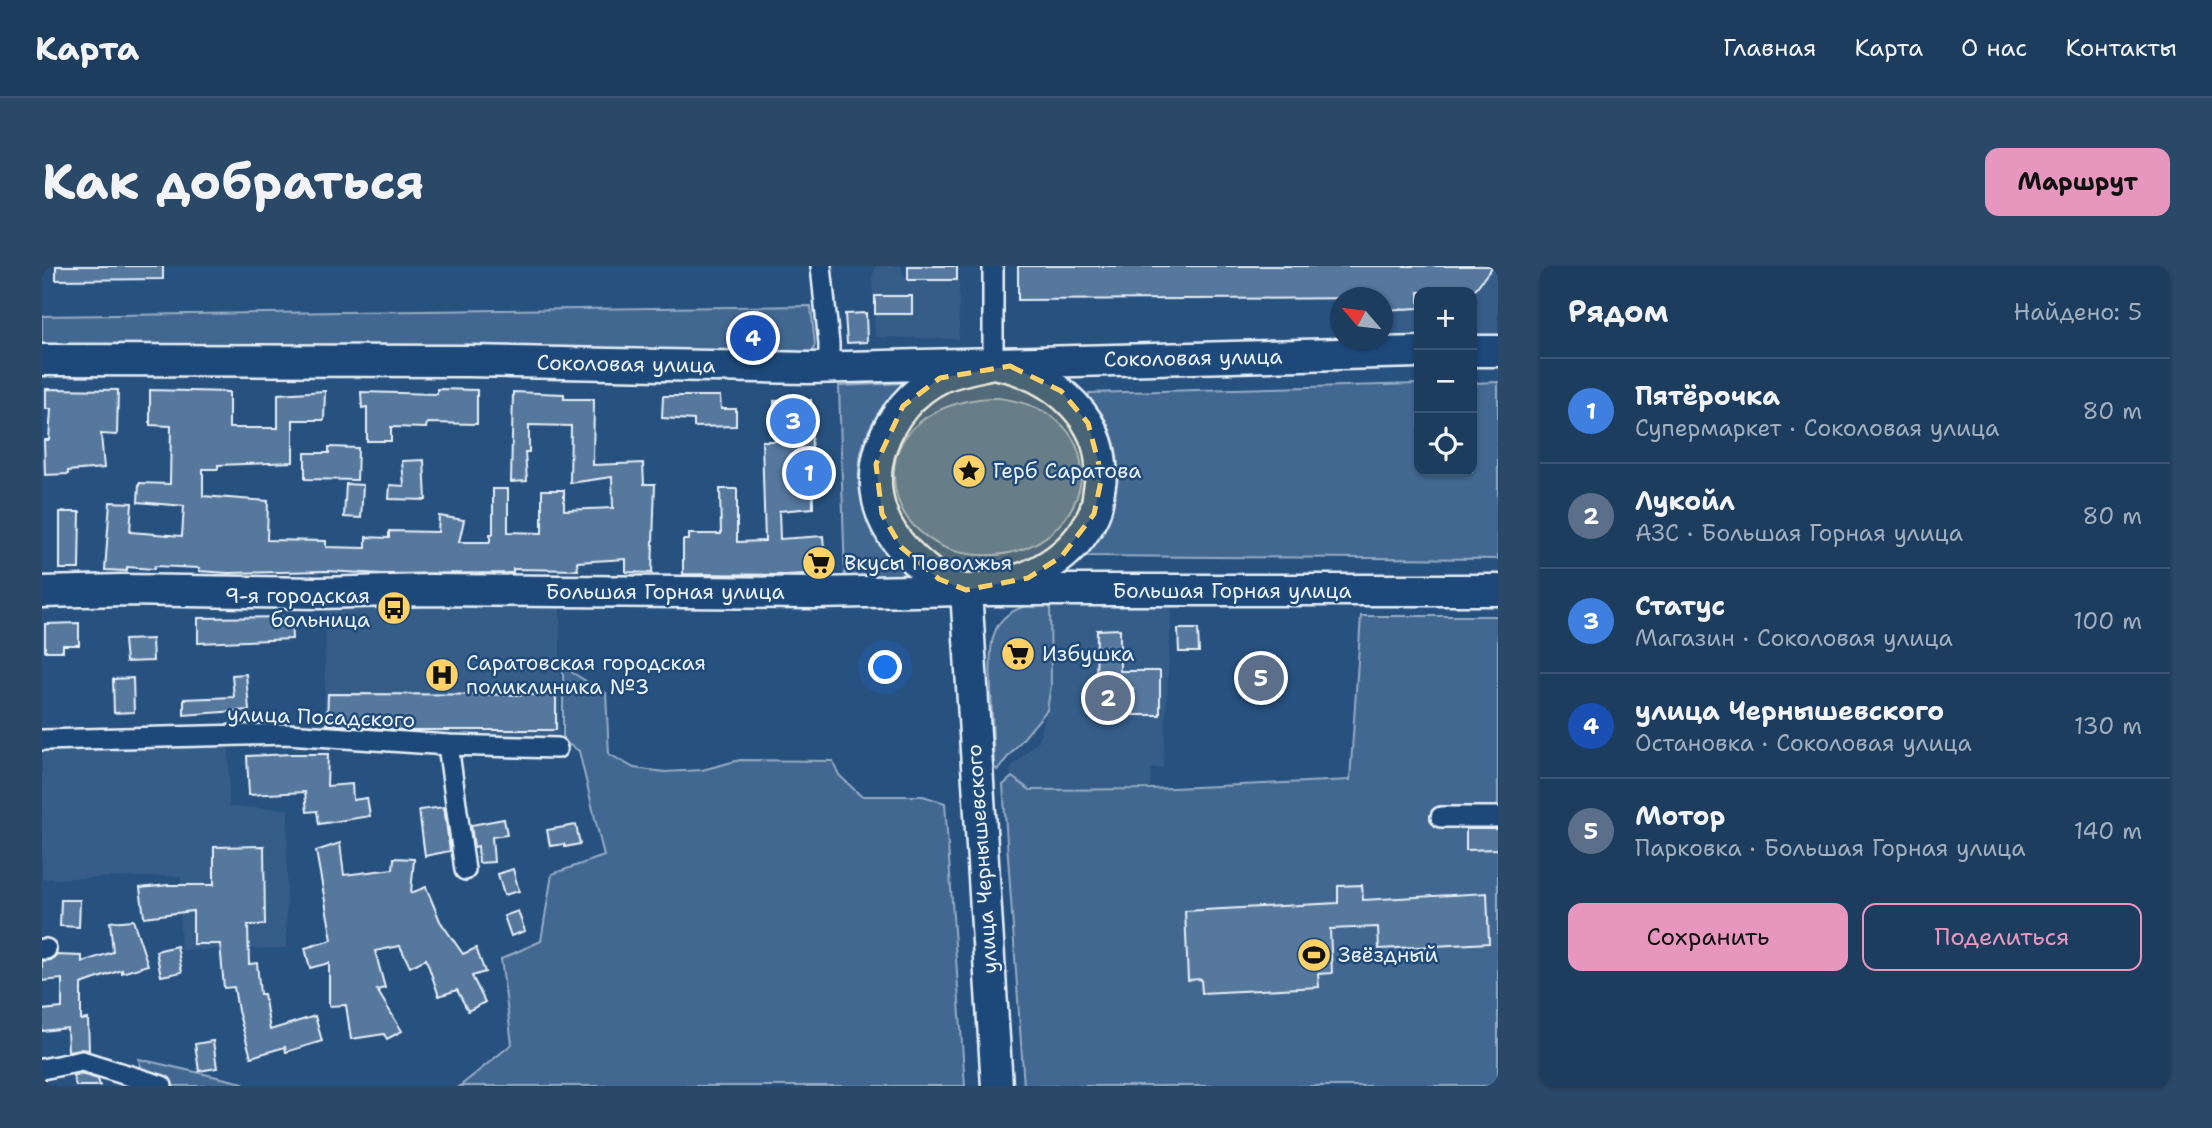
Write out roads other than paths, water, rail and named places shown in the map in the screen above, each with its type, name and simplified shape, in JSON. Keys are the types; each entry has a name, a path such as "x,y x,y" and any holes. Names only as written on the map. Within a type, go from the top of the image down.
{"main road":[{"path":"1477,351 1498,351"},
{"name":"Соколовая улица","path":"42,360 467,361 829,367 1414,352"},
{"path":"993,363 1010,366 1047,381 1075,405 1088,423 1098,448 1102,476 1094,514 1078,539 1062,556 1028,578 1005,585 966,590 939,579 901,547 882,514 876,482 876,464 888,428 903,406 940,377 993,363"},
{"name":"улица Чернышевского","path":"966,590 997,1086"},
{"name":"Большая Горная улица","path":"42,592 1498,590"}],"street":[{"path":"821,266 829,367"},
{"path":"993,266 993,363"},
{"name":"улица Посадского","path":"42,740 287,734 449,745 557,748"},
{"path":"449,745 465,870"},
{"path":"1441,817 1498,817"},
{"path":"42,1069 82,1061 162,1086"}],"place":[{"name":"улица Чернышевского","path":"753,338"},
{"name":"Статус","path":"793,421"},
{"name":"Герб Саратова","path":"969,471"},
{"name":"Пятёрочка","path":"809,473"},
{"name":"Вкусы Поволжья","path":"819,563"},
{"name":"9-я городская больница","path":"394,608"},
{"name":"Избушка","path":"1018,654"},
{"name":"Саратовская городская поликлиника №3","path":"442,675"},
{"name":"Мотор","path":"1261,678"},
{"name":"Лукойл","path":"1108,698"},
{"name":"Звёздный","path":"1314,955"}]}
